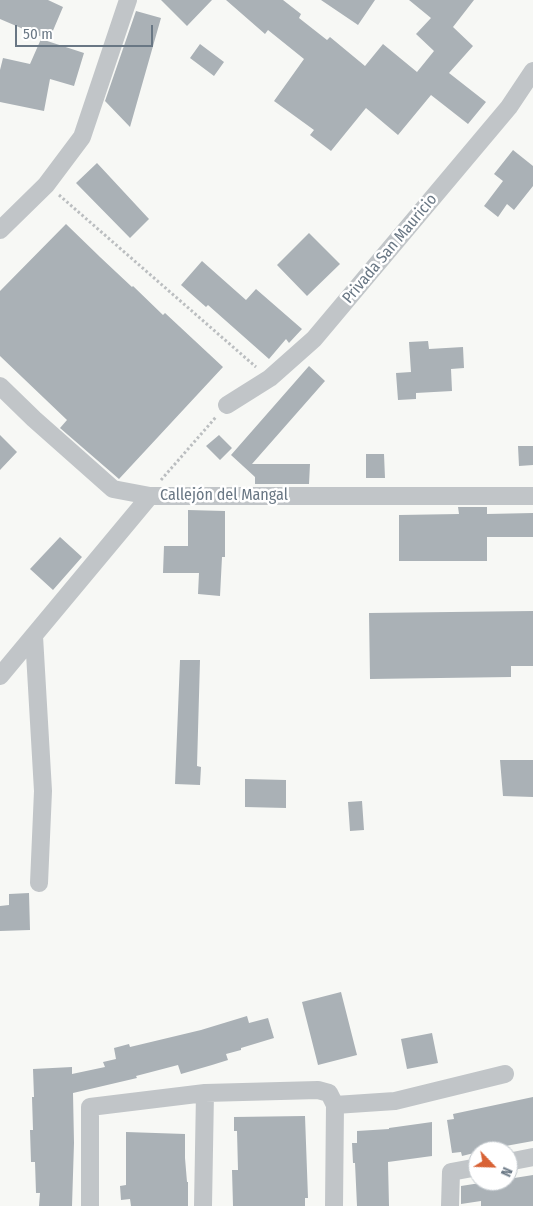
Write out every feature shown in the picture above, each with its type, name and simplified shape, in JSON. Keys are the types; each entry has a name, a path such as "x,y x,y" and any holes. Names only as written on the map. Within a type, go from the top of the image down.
{"street":[{"path":"0,230 46,185 82,137 128,0"},
{"name":"Privada San Mauricio","path":"227,405 270,378 314,339 508,107 533,71"},
{"path":"0,386 113,489 150,496"},
{"name":"Callejón del Mangal","path":"0,676 150,496 533,496"},
{"path":"34,636 44,791 39,883"},
{"path":"335,1105 395,1101 505,1074"},
{"path":"90,1206 90,1108 205,1093 318,1090 329,1093 335,1105 334,1206"},
{"path":"202,1206 205,1093"},
{"path":"518,1160 533,1157"},
{"path":"450,1206 451,1172 468,1169"}],"path":[{"path":"46,185 270,378"},
{"path":"150,496 163,477 227,405"}],"building":[{"path":"0,0 48,0 63,7 49,40 0,19"},
{"path":"161,0 212,0 187,26"},
{"path":"226,0 283,0 301,14 299,18 327,40 330,37 365,66 383,44 417,72 434,51 416,34 431,18 409,0 474,0 453,27 473,46 449,73 486,102 468,124 431,95 398,135 366,108 331,151 310,135 314,130 274,101 304,59 268,30 265,34"},
{"path":"321,0 375,0 358,25"},
{"path":"136,11 161,18 130,127 105,101"},
{"path":"41,39 84,53 74,86 50,79 44,111 0,102 0,70 3,58 30,64"},
{"path":"200,44 224,62 214,76 190,58"},
{"path":"513,150 533,166 533,186 514,210 507,204 498,217 484,206 503,181 494,174"},
{"path":"97,163 149,219 130,238 76,183"},
{"path":"66,224 132,287 163,315 165,313 223,367 119,479 60,428 67,420 0,356 0,291"},
{"path":"309,233 340,264 307,296 277,265"},
{"path":"202,261 246,300 256,289 302,329 289,343 286,339 269,359 208,305 206,307 181,285"},
{"path":"428,341 429,349 463,347 464,368 451,369 452,391 416,393 416,399 398,400 396,373 411,372 409,342"},
{"path":"309,366 325,381 252,464 310,464 309,484 255,484 255,477 231,455"},
{"path":"0,435 17,452 0,470"},
{"path":"219,435 232,448 220,460 206,446"},
{"path":"518,446 533,446 533,465 519,466"},
{"path":"366,454 384,454 385,478 366,478"},
{"path":"458,507 487,507 487,514 533,513 533,537 487,537 487,561 399,561 399,515 459,514"},
{"path":"188,510 225,511 225,557 222,557 220,596 198,594 199,573 163,573 164,546 188,546"},
{"path":"60,537 82,557 53,590 30,569"},
{"path":"533,611 533,666 511,666 511,677 370,679 369,613"},
{"path":"180,660 200,660 197,766 201,767 200,785 175,784"},
{"path":"500,760 533,760 533,797 503,796"},
{"path":"245,779 286,780 286,808 245,807"},
{"path":"362,801 364,830 350,831 348,802"},
{"path":"29,893 30,930 0,931 0,906 9,905 9,894"},
{"path":"341,992 357,1055 318,1065 302,1002"},
{"path":"247,1016 249,1023 268,1018 274,1038 226,1054 228,1060 181,1074 178,1065 136,1076 137,1078 73,1093 72,1206 39,1206 40,1193 36,1193 35,1162 31,1162 30,1130 33,1130 33,1069 72,1067 72,1074 105,1067 103,1062 116,1059 114,1048 129,1044 130,1047 201,1030"},
{"path":"432,1033 438,1063 407,1069 401,1039"},
{"path":"533,1097 533,1141 518,1144 518,1141 468,1141 468,1154 462,1156 461,1152 452,1153 447,1120 454,1119 453,1114"},
{"path":"305,1116 308,1198 305,1198 305,1206 233,1206 232,1170 238,1170 237,1131 234,1131 234,1117"},
{"path":"432,1122 432,1156 388,1162 389,1206 357,1206 352,1143 357,1143 357,1131 389,1129"},
{"path":"126,1132 185,1134 188,1206 131,1206 130,1199 121,1200 120,1186 126,1185"},
{"path":"533,1175 533,1206 481,1206 481,1201 461,1204 461,1186 468,1185 468,1191 518,1191 518,1177"}]}
